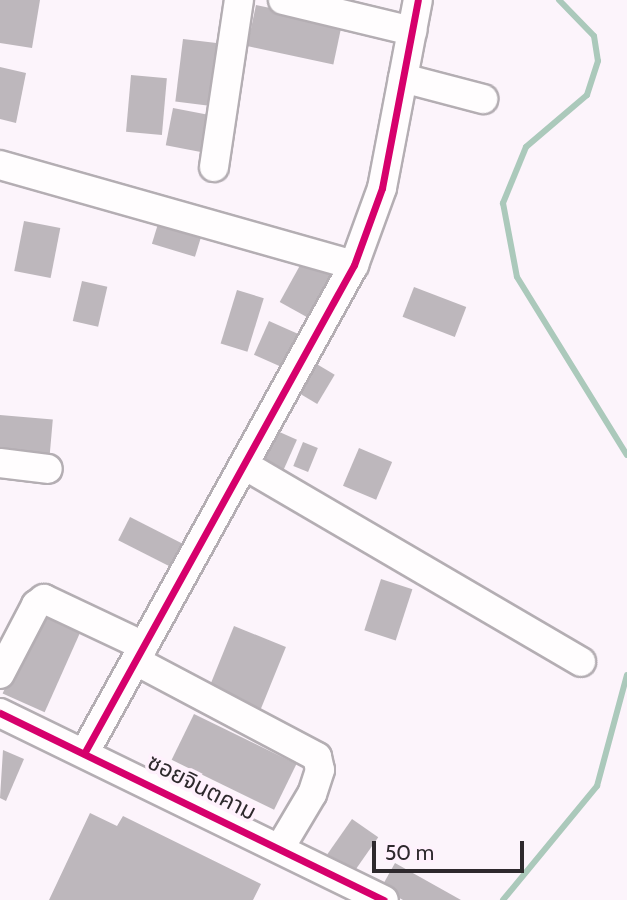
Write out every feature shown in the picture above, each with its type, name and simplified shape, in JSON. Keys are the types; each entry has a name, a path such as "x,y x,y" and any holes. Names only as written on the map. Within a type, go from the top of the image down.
{"street":[{"path":"214,167 239,0"},
{"path":"283,0 412,31"},
{"path":"86,750 246,466 354,265 382,188 418,0"},
{"path":"403,78 483,99"},
{"path":"0,165 354,265"},
{"path":"0,463 48,469"},
{"path":"246,466 581,662"},
{"path":"0,674 36,605 44,599 317,757 320,770 312,794 280,848"},
{"name":"ซอยจินตคาม","path":"0,713 86,750 384,900"}],"building":[{"path":"0,0 40,0 32,48 0,43"},
{"path":"256,5 342,23 333,64 247,46"},
{"path":"183,39 223,44 215,106 175,102"},
{"path":"0,67 26,73 16,123 0,119"},
{"path":"131,75 167,78 162,135 126,132"},
{"path":"173,108 209,115 202,152 166,145"},
{"path":"161,214 204,227 195,257 152,244"},
{"path":"24,221 60,228 51,278 14,271"},
{"path":"303,260 334,277 310,319 280,302"},
{"path":"82,281 107,287 98,327 73,321"},
{"path":"414,287 466,307 455,337 403,317"},
{"path":"237,290 264,298 247,352 221,344"},
{"path":"269,321 303,336 288,370 254,355"},
{"path":"315,363 335,375 317,404 297,392"},
{"path":"0,415 53,420 50,456 0,452"},
{"path":"275,430 297,440 284,470 262,460"},
{"path":"303,442 318,448 308,472 293,466"},
{"path":"359,448 392,462 376,500 343,486"},
{"path":"130,517 191,548 179,571 118,540"},
{"path":"381,579 412,589 396,641 364,630"},
{"path":"38,614 80,633 45,712 3,693"},
{"path":"234,626 286,647 257,718 205,697"},
{"path":"194,714 296,764 274,810 172,760"},
{"path":"3,750 24,759 6,801 0,798"},
{"path":"90,813 117,826 123,816 261,884 253,900 49,900"},
{"path":"352,819 378,837 354,873 327,854"},
{"path":"395,863 461,900 403,900 381,888"}],"waterway":[{"path":"559,0 594,36 598,61 587,95 526,147 503,203 517,277 627,455"},
{"path":"503,900 597,786 627,675"}],"cycle path":[{"path":"86,750 354,265 382,188 418,0"},
{"path":"0,713 384,900"}]}
